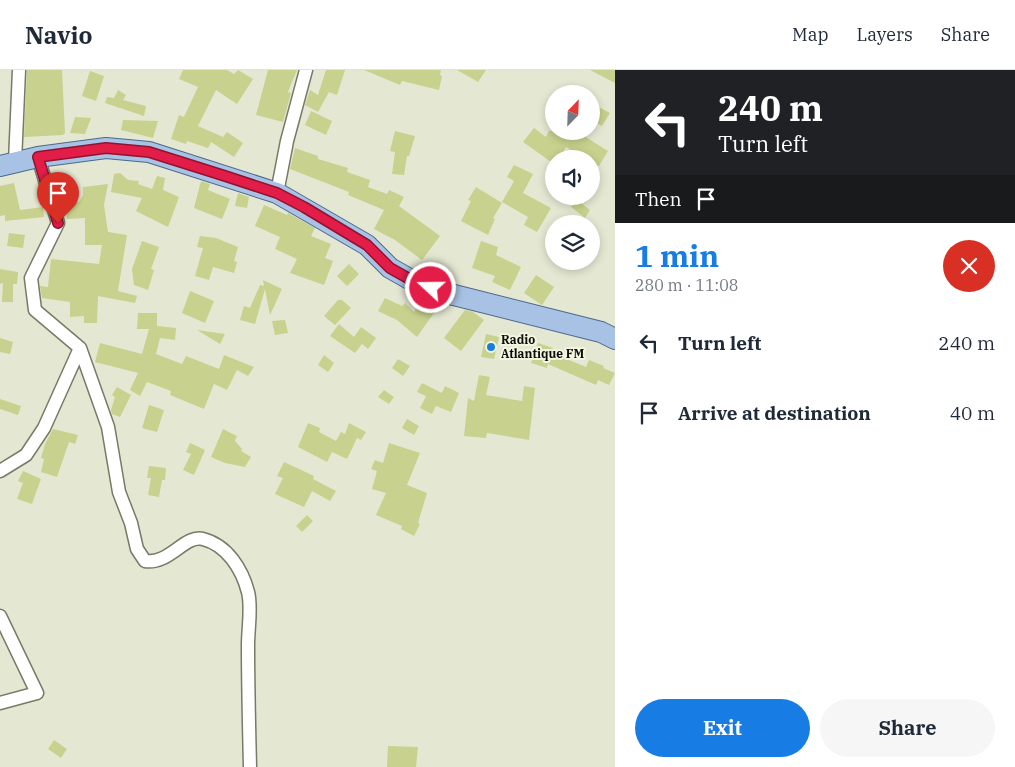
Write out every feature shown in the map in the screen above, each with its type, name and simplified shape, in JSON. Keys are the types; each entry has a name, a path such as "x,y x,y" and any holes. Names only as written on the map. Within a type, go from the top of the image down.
{"main road":[{"path":"8,164 38,157 106,148 149,152 277,193 367,245 390,268 413,281 450,294 601,332 615,338"}],"street":[{"path":"8,164 19,70"},
{"path":"277,193 287,141 306,70"},
{"path":"38,157 58,223 31,278 36,310 80,348 108,427 119,492 141,557 155,562 172,554 192,540 200,538 222,549 236,563 248,592 250,767"},
{"path":"0,471 26,455 44,428 80,348"},
{"path":"0,616 37,693 0,704"}],"building":[{"path":"27,70 62,70 65,133 63,135 24,137"},
{"path":"183,70 227,70 234,74 238,70 253,79 237,104 216,90 198,126 223,137 227,132 243,143 234,157 211,142 208,148 187,141 186,144 171,139 179,115 184,117 198,87 179,79"},
{"path":"268,70 297,70 288,92 291,93 283,122 256,115"},
{"path":"326,70 345,70 337,95 329,92 318,112 305,105 310,90 318,95"},
{"path":"364,70 441,70 440,75 442,76 439,90 402,81 400,85"},
{"path":"457,70 486,70 478,82"},
{"path":"590,70 615,70 615,83"},
{"path":"90,71 104,76 96,101 82,96"},
{"path":"118,90 126,95 123,100 146,106 144,116 105,103 107,97 114,98"},
{"path":"600,108 610,113 602,126 600,125"},
{"path":"311,111 332,121 326,135 305,125"},
{"path":"75,117 91,118 85,134 70,133"},
{"path":"123,120 158,121 153,138 121,130"},
{"path":"534,128 545,136 545,140 590,140 608,151 600,164 600,150 571,150 566,147 564,150 545,150 545,158 523,142"},
{"path":"395,131 415,136 409,156 407,156 404,175 392,174 395,152 390,151"},
{"path":"295,148 318,156 318,159 348,168 347,172 370,180 368,187 387,194 389,190 404,197 399,206 440,236 422,260 395,240 374,229 384,210 348,195 349,192 290,169"},
{"path":"514,165 533,174 523,193 551,208 545,215 537,232 524,225 528,217 502,202 514,181 507,177"},
{"path":"120,173 128,180 139,181 138,184 152,189 157,176 165,178 163,190 179,197 168,227 136,211 142,198 111,192 114,174"},
{"path":"201,181 210,184 208,190 230,199 222,219 194,208"},
{"path":"14,183 20,210 43,207 44,217 5,221 5,215 0,216 0,186"},
{"path":"108,184 104,205 108,232 127,235 118,291 137,296 135,303 98,296 97,323 84,323 84,316 70,317 70,302 42,298 40,286 48,287 51,259 99,264 102,245 85,245 85,218 67,219 66,203 79,202 83,195 83,187"},
{"path":"476,187 502,203 493,218 495,219 488,235 461,221 471,201 468,200"},
{"path":"238,193 249,197 247,208 235,206"},
{"path":"264,205 287,215 288,213 315,228 311,236 331,244 325,258 333,261 324,285 290,273 297,259 275,249 280,237 255,226"},
{"path":"573,205 584,205 590,210 587,215 581,215 571,207"},
{"path":"9,233 25,235 23,248 7,246"},
{"path":"200,236 216,238 238,247 234,261 237,262 234,273 213,267 209,280 195,276 203,248 197,247"},
{"path":"142,241 159,247 151,269 154,270 148,290 134,285 132,269"},
{"path":"481,241 498,247 496,255 521,267 510,290 492,282 495,276 472,268"},
{"path":"349,264 359,274 347,286 337,276"},
{"path":"0,269 18,272 17,284 13,284 13,302 2,302 3,283 0,284"},
{"path":"536,275 554,287 542,305 524,293"},
{"path":"263,280 282,289 270,315 265,289 255,324 240,320 244,306 250,308 260,285 264,286"},
{"path":"190,291 214,301 205,323 182,313"},
{"path":"385,298 402,306 405,303 414,312 422,300 436,310 417,337 397,320 378,311"},
{"path":"338,300 342,300 351,308 335,325 324,316"},
{"path":"465,310 473,312 484,320 461,351 444,338"},
{"path":"138,313 157,313 157,326 176,328 175,340 160,338 156,354 182,364 186,356 219,369 224,355 254,367 248,376 237,370 227,390 214,384 204,409 170,395 171,391 147,382 140,396 130,390 138,373 95,362 100,343 142,354 149,329 137,329"},
{"path":"285,320 288,333 275,335 272,321"},
{"path":"339,324 354,337 361,327 376,338 368,349 362,344 355,353 330,336"},
{"path":"197,330 225,334 220,344"},
{"path":"486,334 499,337 494,359 481,357"},
{"path":"0,338 13,342 10,354 0,352"},
{"path":"538,343 553,348 552,353 586,367 589,360 615,373 609,385 598,380 596,385 548,364 547,368 531,363"},
{"path":"324,355 334,363 328,372 318,365"},
{"path":"398,359 410,366 403,376 392,368"},
{"path":"479,375 490,377 486,395 522,401 524,386 535,388 529,440 487,433 486,438 464,436 468,398 474,401"},
{"path":"422,383 442,393 445,386 459,393 451,412 436,406 432,414 420,408 426,396 417,392"},
{"path":"117,387 131,395 120,417 112,414 111,410 115,397 112,395"},
{"path":"384,390 394,397 389,404 378,397"},
{"path":"0,399 21,406 18,415 0,409"},
{"path":"149,405 164,410 157,432 142,428"},
{"path":"407,419 419,426 414,435 402,428"},
{"path":"308,423 320,428 319,432 336,441 341,432 345,434 349,423 366,432 361,440 357,438 347,459 332,452 327,462 298,447"},
{"path":"53,429 78,435 75,444 69,442 57,477 41,472 44,459 41,458 45,444"},
{"path":"223,429 237,436 235,441 242,449 241,451 251,457 245,467 225,463 211,457"},
{"path":"190,443 205,450 194,475 183,470 191,454 186,452"},
{"path":"389,443 420,453 407,485 427,493 418,523 420,524 414,536 401,529 402,526 376,515 386,493 372,489 377,471 371,469 375,460 383,463"},
{"path":"284,462 314,476 313,479 336,491 330,501 312,491 304,507 275,494 283,478 277,476"},
{"path":"149,466 166,468 165,480 162,480 159,497 148,495 151,478 147,478"},
{"path":"23,471 41,479 32,504 17,499 23,483 18,481"},
{"path":"307,515 313,521 302,532 296,526"},
{"path":"54,740 67,749 61,758 48,749"},
{"path":"388,746 418,747 416,767 387,767"}],"place":[{"name":"Radio Atlantique FM","path":"491,347"}],"route":[{"path":"58,223 38,157 106,148 149,152 277,193 367,245 390,268 413,281 431,288"}]}
